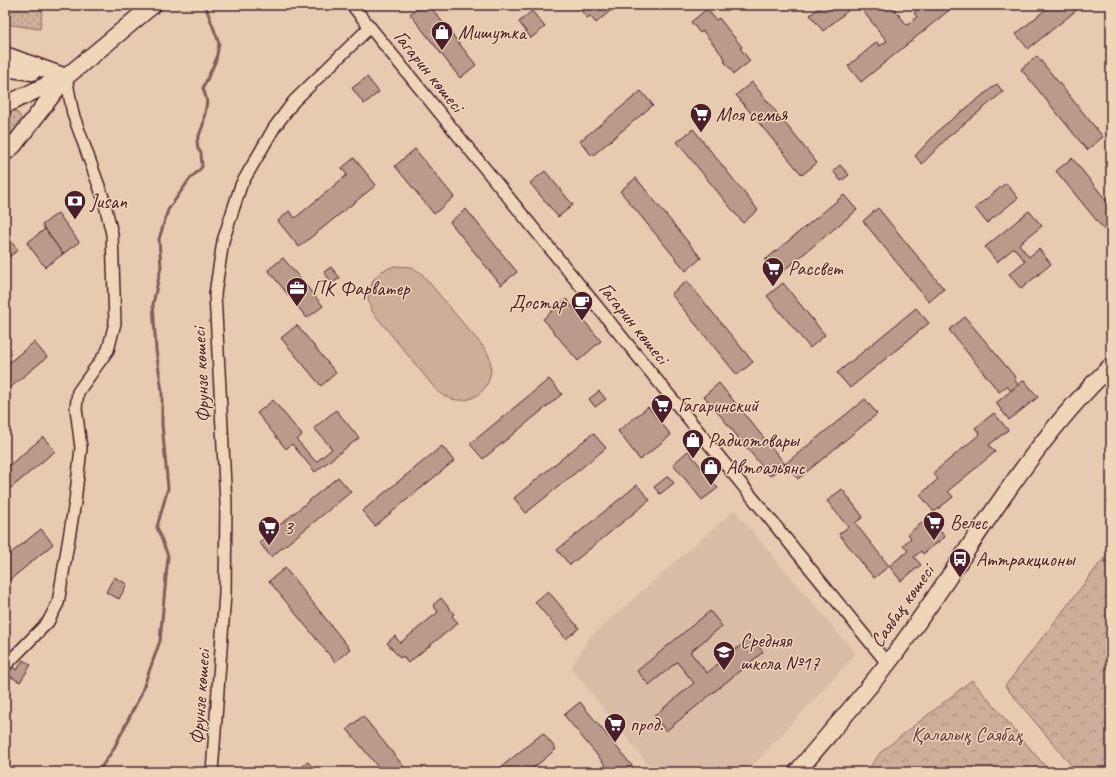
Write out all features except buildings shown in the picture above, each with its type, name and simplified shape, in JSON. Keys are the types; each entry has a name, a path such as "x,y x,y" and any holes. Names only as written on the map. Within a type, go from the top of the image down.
{"street":[{"path":"5,152 14,146 66,77 153,5"},
{"name":"Гагарин көшесі","path":"352,5 888,663"},
{"name":"Фрунзе көшесі","path":"212,772 225,594 226,504 215,294 223,241 241,185 274,128 294,101 370,27"},
{"path":"5,55 66,77"},
{"path":"5,68 66,77"},
{"path":"5,105 66,77"},
{"path":"5,666 48,622 58,603 75,502 81,448 76,408 78,392 108,350 115,323 112,234 104,200 73,114 66,77"},
{"name":"Саябақ көшесі","path":"797,772 888,663 1039,446 1078,398 1111,366"}],"shaded area":[{"path":"734,510 856,654 747,772 654,772 571,668 590,637"}],"green space":[{"path":"5,5 43,5 40,29 5,24"},
{"path":"8,110 15,111 19,114 21,126 5,139 5,112"},
{"path":"394,266 412,267 422,274 488,354 491,367 489,379 483,390 478,395 472,398 458,400 445,397 438,392 371,310 368,298 373,280 382,271"},
{"path":"1111,549 1111,772 1077,772 1005,686"},
{"name":"Қалалық Саябақ","path":"972,680 1050,772 866,772 881,752"}],"waterway":[{"path":"98,772 113,750 141,694 160,641 168,556 157,527 168,488 162,424 162,391 156,350 153,304 161,267 159,239 168,210 189,180 202,167 201,153 198,149 197,141 203,125 207,101 203,88 216,60 219,43 205,5"}],"place":[{"name":"Мишутка","path":"442,52"},
{"name":"Моя семья","path":"701,134"},
{"name":"Jusan","path":"75,220"},
{"name":"Рассвет","path":"773,288"},
{"name":"ПК Фарватер","path":"297,308"},
{"name":"Достар","path":"582,322"},
{"name":"Гагаринский","path":"662,424"},
{"name":"Радиотовары","path":"693,460"},
{"name":"Автоальянс","path":"711,486"},
{"name":"Велес","path":"934,542"},
{"name":"3","path":"269,546"},
{"name":"Аттракционы","path":"960,578"},
{"name":"Средняя школа №17","path":"724,672"},
{"name":"прод.","path":"615,744"}]}
